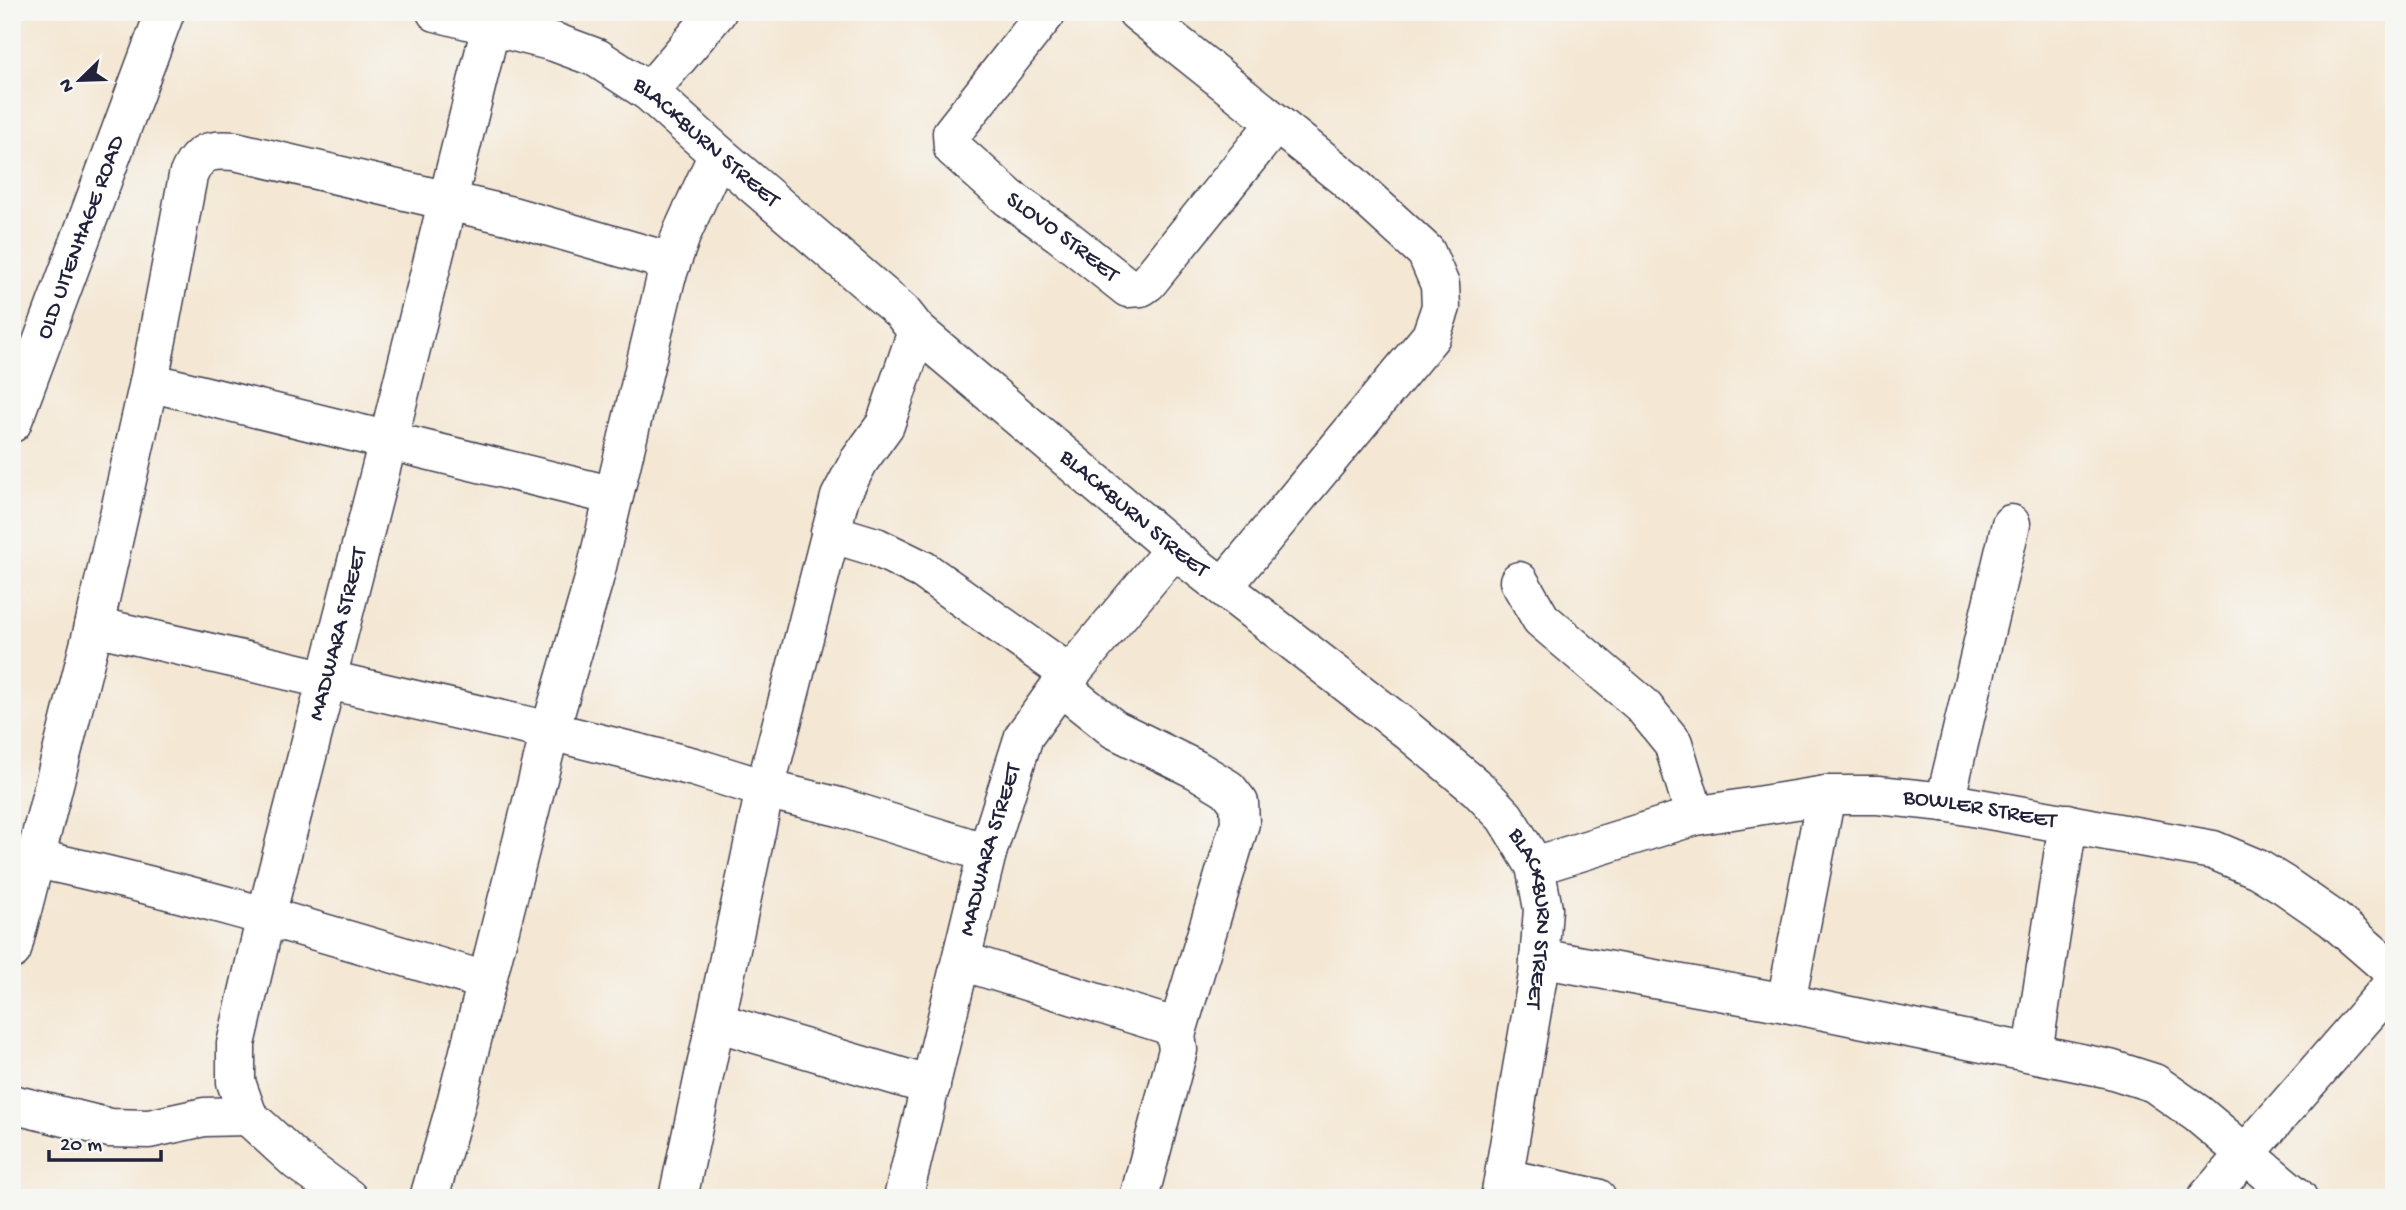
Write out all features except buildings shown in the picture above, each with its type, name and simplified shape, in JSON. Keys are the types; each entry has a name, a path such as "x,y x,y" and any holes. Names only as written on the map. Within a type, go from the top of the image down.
{"street":[{"name":"OLD UITENHAGE ROAD","path":"12,424 165,12"},
{"name":"BLACKBURN STREET","path":"436,12 554,42 597,58 649,92 902,312 917,331 1174,549 1406,729 1478,789 1505,817 1535,866 1542,909 1539,958 1502,1188"},
{"path":"649,92 718,12"},
{"name":"SLOVO STREET","path":"1047,12 952,133 953,148 1009,198 1128,288 1141,287 1148,282 1276,123"},
{"path":"1137,12 1345,178 1426,253 1440,285 1441,307 1431,336 1223,587"},
{"name":"MADWARA STREET","path":"348,1198 298,1161 248,1116 236,1082 236,1044 491,26"},
{"path":"12,950 94,626 149,382 188,176 192,167 206,152 217,149 235,151 447,203 512,216 671,262"},
{"path":"429,1198 454,1111 550,731 594,579 671,262 718,154"},
{"path":"678,1198 765,789 840,498 859,461 886,425 917,331"},
{"path":"149,382 614,496"},
{"path":"1945,802 2011,524"},
{"path":"831,533 876,547 922,570 1066,680 1114,729 1195,769 1228,789 1240,803 1240,823 1176,1035 1178,1050 1139,1198"},
{"name":"MADWARA STREET","path":"903,1198 987,853 1024,737 1066,680 1174,549"},
{"path":"1519,581 1541,619 1642,705 1672,743 1695,816"},
{"path":"94,626 550,731 694,767 765,789 839,807 987,853"},
{"path":"1786,1003 1826,795"},
{"name":"BOWLER STREET","path":"1535,866 1695,816 1826,795 1945,802 2214,850 2258,869 2333,919 2394,972"},
{"path":"2033,1052 2068,822"},
{"path":"37,859 266,916 486,981"},
{"path":"1539,958 1786,1003 2110,1069 2154,1083 2198,1114 2298,1198"},
{"path":"962,961 1168,1025 1176,1035"},
{"path":"2207,1198 2394,983"},
{"path":"716,1022 931,1086"},
{"path":"12,1104 110,1128 149,1129 204,1117 248,1116"},
{"path":"1502,1188 1597,1198"}]}
